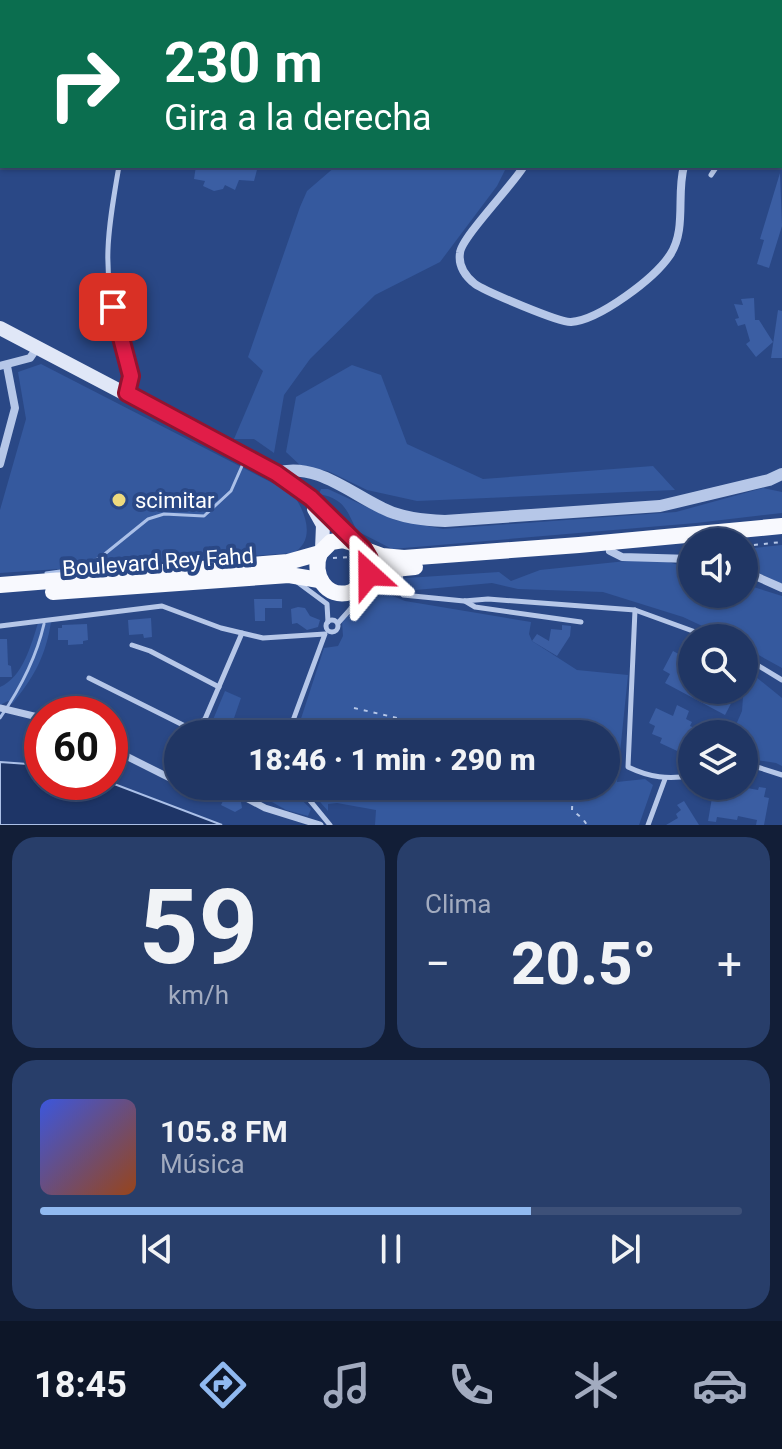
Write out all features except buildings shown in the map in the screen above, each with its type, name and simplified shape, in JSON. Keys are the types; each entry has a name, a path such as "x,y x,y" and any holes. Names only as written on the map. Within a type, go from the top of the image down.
{"main road":[{"path":"0,328 306,487 361,547 370,564 367,579"},
{"path":"306,487 323,525 321,551 316,566 319,580 333,591 346,593 358,589 367,579 400,568 678,545"},
{"path":"289,569 331,542 343,540 382,556 404,558 777,529 782,519"},
{"name":"Boulevard Rey Fahd","path":"0,596 289,569"},
{"name":"Boulevard Rey Fahd","path":"0,585 289,569 319,580"}],"street":[{"path":"523,168 505,194 469,234 460,249 459,264 478,286 549,318 568,322 590,319 658,270 671,253 680,220 683,168"},
{"path":"0,464 15,408 3,366 30,358 37,348"},
{"path":"306,487 346,488 394,513 426,520 463,521 677,504 778,480"},
{"path":"610,551 622,557 678,559"},
{"path":"758,577 782,588"},
{"path":"0,708 24,715"},
{"path":"128,757 164,775"},
{"path":"250,800 265,808 320,825"}],"lane":[{"path":"119,168 106,256 114,314 131,376 127,393"},
{"path":"711,175 716,168"},
{"path":"289,569 303,588 327,604 326,627 332,633 337,631 338,623 355,604 400,568"},
{"path":"400,568 403,595 635,610 678,626"},
{"path":"464,601 475,607 581,622"},
{"path":"0,626 162,606 263,638 325,634 293,720"},
{"path":"635,610 628,767 645,775 665,779 678,778"},
{"path":"328,622 333,620 338,623"},
{"path":"89,678 185,726 195,726 205,719 242,633"},
{"path":"132,645 150,651 219,687"},
{"path":"758,665 782,680"},
{"path":"758,767 782,775"},
{"path":"648,825 665,779"},
{"path":"309,800 330,825"}],"path":[{"path":"758,545 782,542"},
{"path":"354,708 406,720"},
{"path":"572,800 572,810 587,825"}],"shaded area":[{"path":"334,168 506,168 497,186 440,262 375,295 310,359 284,395 274,453 254,439 234,439 263,371 248,357 307,191"},
{"path":"41,364 292,493 304,516 305,541 293,553 0,573 0,510 26,419 18,372"},
{"path":"352,365 381,375 407,444 483,479 653,466 675,490 417,501 367,490 328,471 302,467 286,452 296,397"},
{"path":"763,488 782,492 782,513 392,549 357,531 340,503 319,494 321,489 328,489 395,520 443,529 676,512"},
{"path":"782,545 782,584 758,573 758,548"},
{"path":"655,558 678,565 678,608 758,608 758,588 782,596 782,668 758,655 758,624 698,624 603,592 518,589 492,583 416,590 391,579 499,572 511,581 540,570"},
{"path":"380,583 388,594 405,601 531,622 529,634 532,641 577,670 628,675 620,753 620,720 301,720 324,648 338,646 343,636 342,622 357,585"},
{"path":"51,622 42,656 27,685 12,704 8,701 0,705 0,687 20,668 38,623"},
{"path":"758,679 782,698 782,766 758,760 758,720 738,720 742,704 758,704"},
{"path":"225,691 241,698 233,720 213,720"},
{"path":"0,762 24,764 24,800 128,800 128,789 222,825 0,825"},
{"path":"645,779 653,785 639,825 375,825 376,810 337,803 328,804 328,811 318,800 620,800 620,782"},
{"path":"268,800 302,800 311,809 308,816 286,810"}],"waterway":[{"path":"46,573 81,568 101,557 148,519 164,514 204,516 231,491 242,466"},
{"path":"0,718 26,673 44,624"}],"place":[{"name":"scimitar","path":"119,500"}],"route":[{"path":"113,307 131,376 127,393 276,473 311,498 363,549 369,559 369,574"}]}
